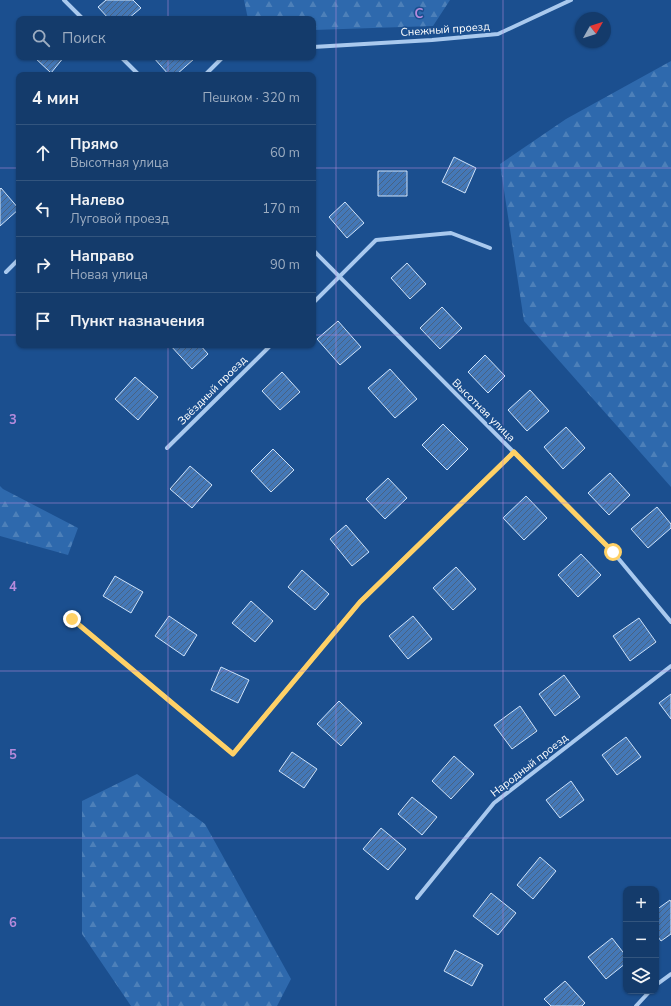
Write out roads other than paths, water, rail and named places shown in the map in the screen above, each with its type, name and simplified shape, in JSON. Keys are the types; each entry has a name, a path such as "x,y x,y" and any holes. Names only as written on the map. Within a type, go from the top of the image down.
{"street":[{"path":"64,0 80,16"},
{"name":"Снежный проезд","path":"316,47 432,40 498,34 571,0"},
{"path":"124,60 136,72"},
{"path":"208,72 220,60"},
{"path":"316,300 376,240 451,233 490,248"},
{"name":"Высотная улица","path":"316,253 613,552 671,622"},
{"path":"6,272 16,263"},
{"name":"Звёздный проезд","path":"167,448 267,348"},
{"path":"72,619 233,754 360,602 514,452"},
{"name":"Народный проезд","path":"417,898 494,802 671,666"},
{"path":"659,984 671,974"},
{"path":"636,1006 647,994"}]}
